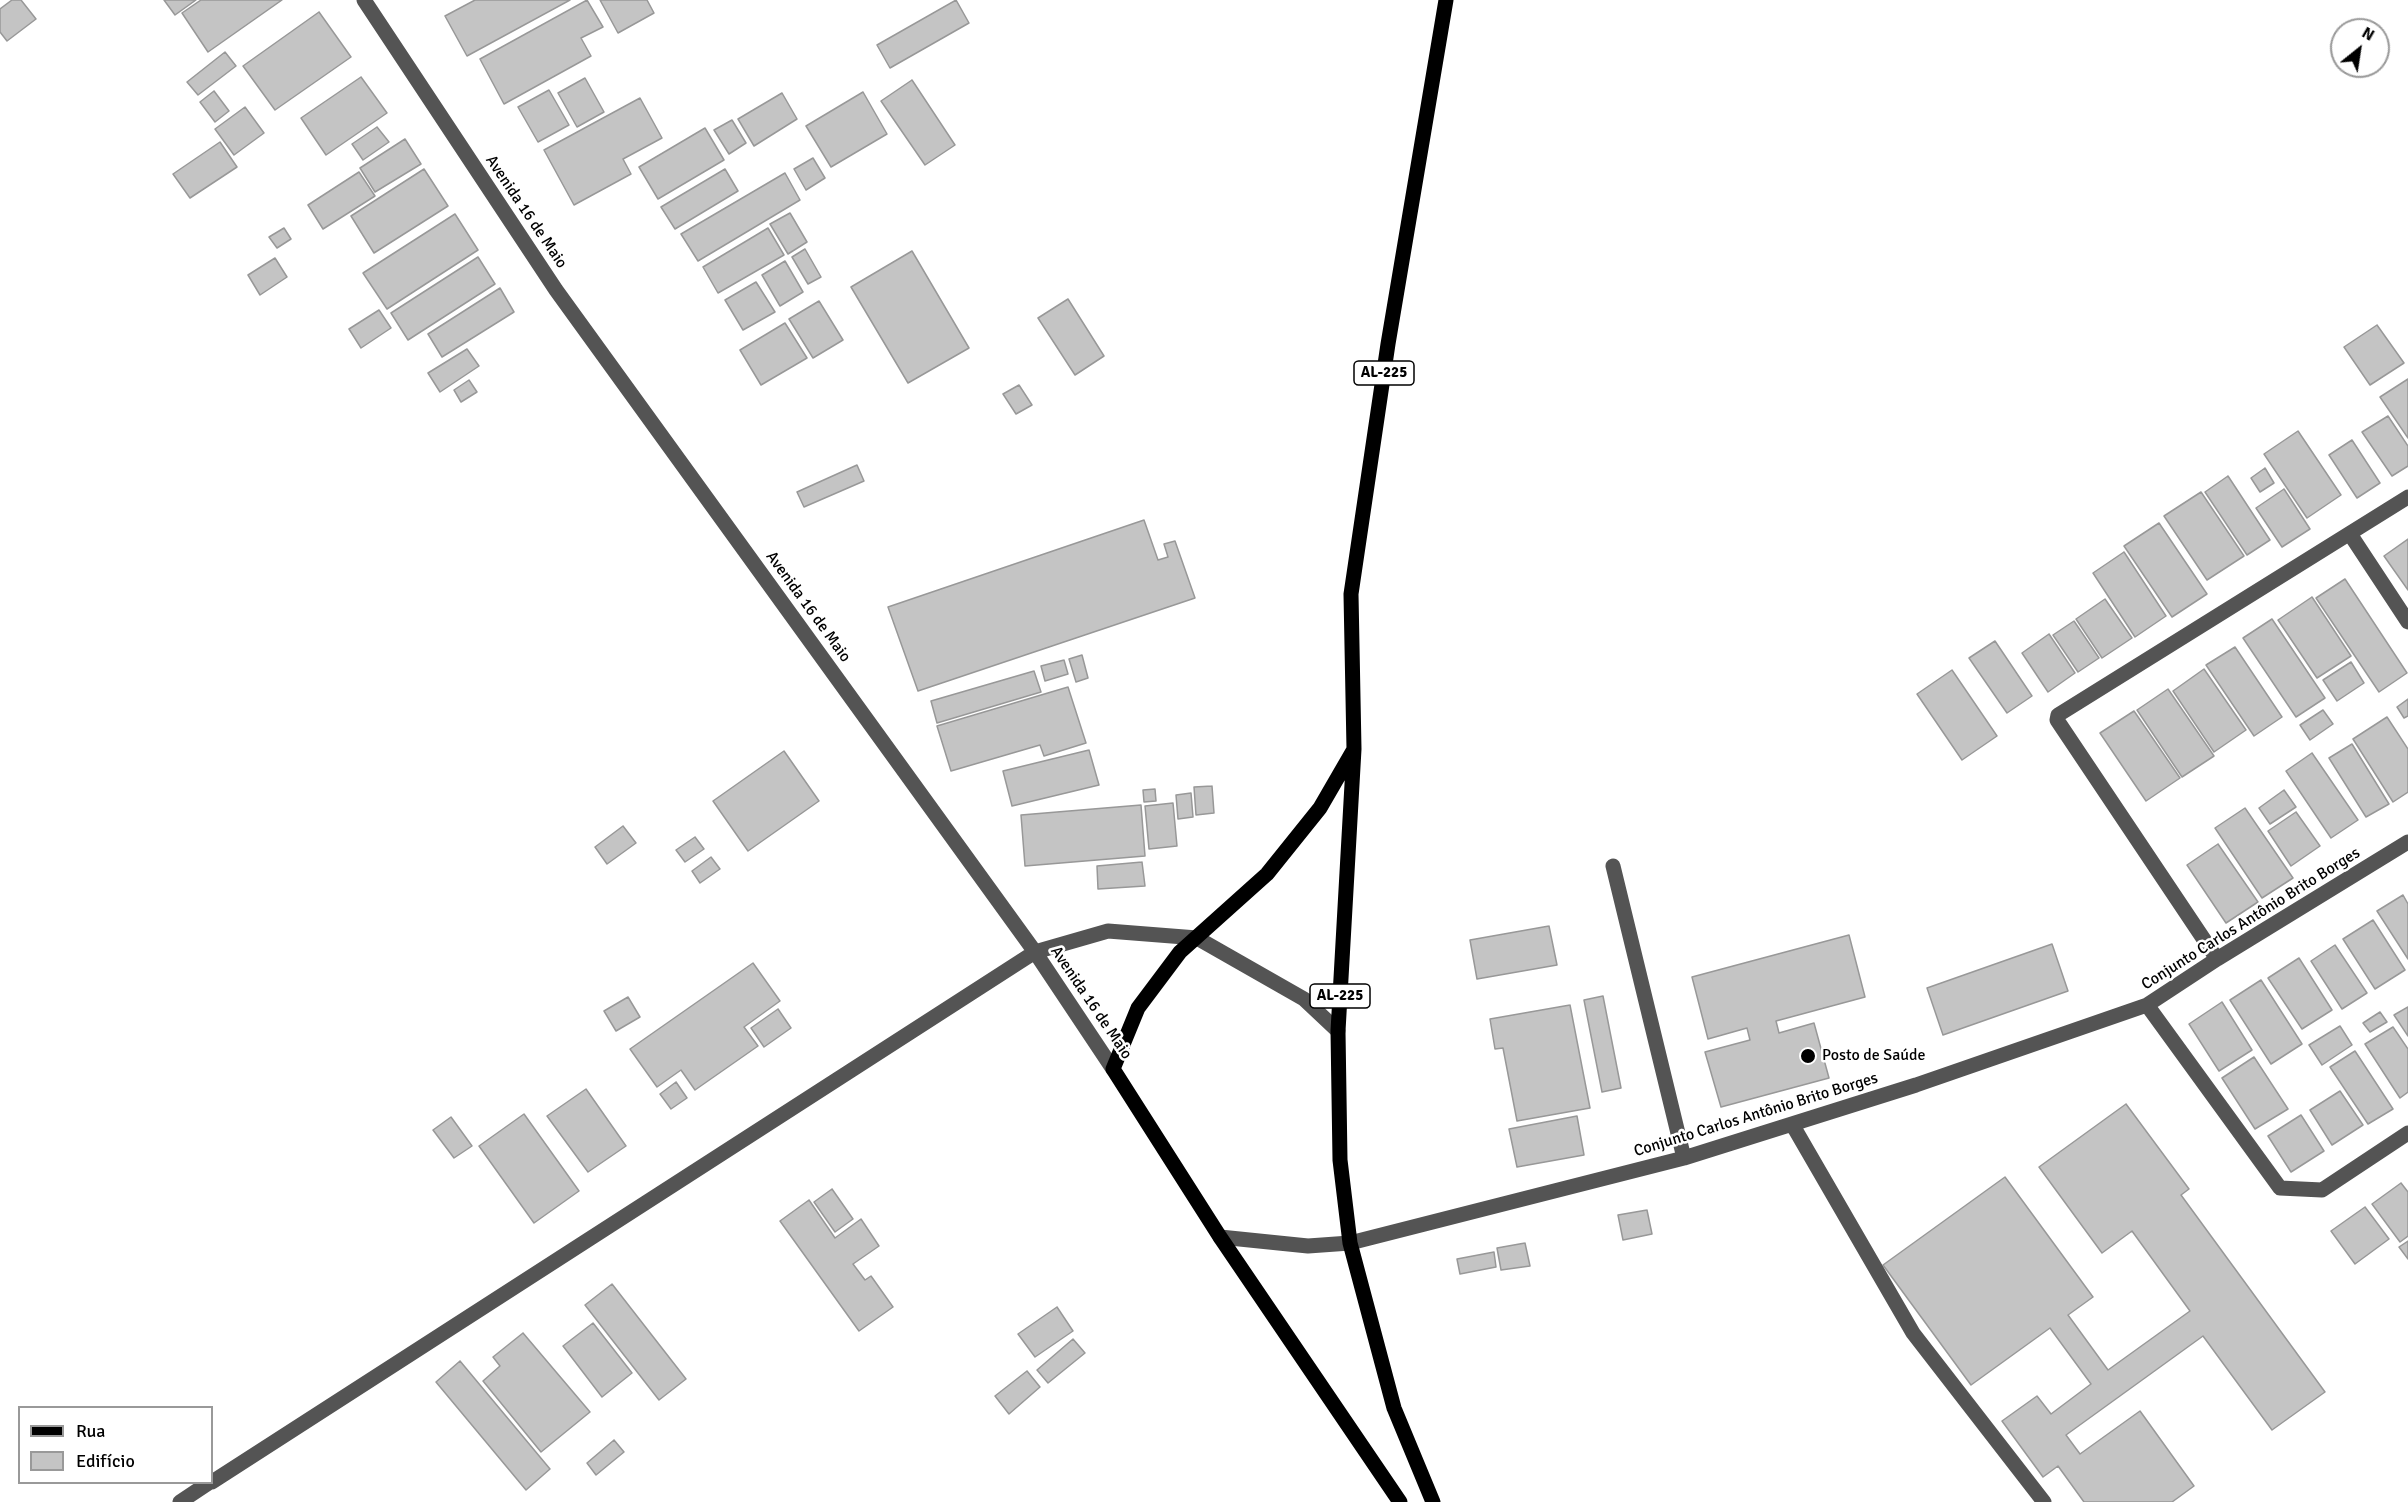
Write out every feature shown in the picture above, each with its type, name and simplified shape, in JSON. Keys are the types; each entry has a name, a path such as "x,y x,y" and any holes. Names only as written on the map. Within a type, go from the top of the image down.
{"main road":[{"name":"AL-225","path":"1433,1502 1394,1408 1350,1243 1340,1160 1338,1031 1354,749 1351,594 1388,344 1446,0"},
{"path":"1113,1069 1138,1008 1180,952 1267,874 1320,808 1354,749"},
{"name":"Avenida 16 de Maio","path":"1113,1069 1220,1237 1400,1502"}],"street":[{"name":"Avenida 16 de Maio","path":"364,0 556,290 1035,952 1113,1069"},
{"path":"2217,959 2057,720 2058,715 2408,497"},
{"path":"2350,534 2408,622"},
{"name":"Conjunto Carlos Antônio Brito Borges","path":"1220,1237 1308,1246 1350,1243 1684,1158 1916,1085 2147,1005 2217,959 2408,842"},
{"path":"1613,866 1684,1158"},
{"path":"213,1481 1035,952 1108,931 1197,938 1304,999 1338,1031"},
{"path":"2147,1005 2280,1188 2322,1190 2408,1133"},
{"path":"1792,1124 1913,1334 2044,1502"},
{"path":"180,1502 208,1484"}],"building":[{"path":"12,0 21,0 36,19 7,41 0,32 0,9"},
{"path":"164,0 196,0 175,15"},
{"path":"201,0 282,0 208,52 182,13"},
{"path":"475,0 570,0 467,56 445,16"},
{"path":"587,0 603,27 581,38 591,56 504,104 480,59"},
{"path":"600,0 647,0 654,13 618,33"},
{"path":"956,0 969,23 890,68 877,45"},
{"path":"319,12 351,57 275,110 243,66"},
{"path":"225,52 236,66 198,95 187,82"},
{"path":"361,77 387,113 326,155 301,118"},
{"path":"585,78 604,112 577,127 558,93"},
{"path":"912,80 955,145 925,165 881,101"},
{"path":"549,90 569,125 538,142 518,107"},
{"path":"214,91 229,111 215,122 200,102"},
{"path":"863,92 887,134 831,167 806,126"},
{"path":"782,93 797,119 754,146 738,119"},
{"path":"640,98 662,138 623,159 631,174 574,205 544,150"},
{"path":"245,107 264,133 234,155 215,129"},
{"path":"732,120 746,143 729,154 714,130"},
{"path":"377,127 389,142 363,160 352,144"},
{"path":"705,128 724,160 658,199 639,167"},
{"path":"405,139 421,164 375,192 360,168"},
{"path":"220,142 237,167 190,198 173,174"},
{"path":"813,158 825,178 806,190 794,169"},
{"path":"424,169 448,206 374,253 351,216"},
{"path":"725,169 738,191 675,229 661,207"},
{"path":"359,172 375,196 323,229 308,205"},
{"path":"785,173 800,200 698,261 681,234"},
{"path":"790,213 807,242 788,254 770,224"},
{"path":"455,214 478,250 387,309 363,273"},
{"path":"284,228 291,239 277,248 269,237"},
{"path":"768,228 784,255 718,293 703,267"},
{"path":"805,249 821,277 808,284 792,257"},
{"path":"912,251 969,348 908,383 851,287"},
{"path":"478,257 495,284 408,340 391,313"},
{"path":"275,258 287,277 260,295 248,275"},
{"path":"785,261 803,292 780,306 762,275"},
{"path":"756,282 775,312 743,330 725,300"},
{"path":"500,288 514,312 442,357 428,334"},
{"path":"1068,299 1104,356 1075,375 1038,318"},
{"path":"819,301 843,340 813,358 789,319"},
{"path":"379,310 391,328 361,348 349,329"},
{"path":"785,323 807,358 761,385 740,350"},
{"path":"2377,325 2404,363 2370,385 2344,347"},
{"path":"467,349 479,366 440,392 428,373"},
{"path":"2408,379 2408,438 2380,397"},
{"path":"469,380 477,392 461,402 454,390"},
{"path":"1019,385 1032,405 1016,414 1003,394"},
{"path":"2388,416 2408,446 2408,466 2392,476 2362,432"},
{"path":"2298,431 2341,495 2307,518 2264,454"},
{"path":"2352,440 2380,483 2357,498 2329,455"},
{"path":"857,465 864,481 804,507 797,492"},
{"path":"2265,468 2274,483 2260,492 2251,478"},
{"path":"2228,476 2270,540 2247,555 2205,492"},
{"path":"2284,489 2310,529 2282,547 2256,508"},
{"path":"2201,492 2244,556 2207,580 2164,516"},
{"path":"1144,520 1158,560 1168,557 1164,544 1175,541 1195,598 918,691 888,607"},
{"path":"2159,523 2207,594 2172,617 2124,546"},
{"path":"2408,539 2408,590 2384,556"},
{"path":"2124,552 2166,616 2135,637 2093,573"},
{"path":"2345,579 2407,673 2379,692 2316,598"},
{"path":"2312,597 2351,656 2317,678 2278,620"},
{"path":"2105,599 2132,638 2102,658 2076,619"},
{"path":"2272,619 2325,698 2296,717 2243,638"},
{"path":"2074,621 2099,658 2078,672 2053,635"},
{"path":"2049,634 2075,673 2048,692 2022,653"},
{"path":"1995,641 2032,696 2007,713 1969,658"},
{"path":"2235,647 2282,717 2254,736 2206,665"},
{"path":"1082,655 1088,678 1076,682 1069,659"},
{"path":"1064,660 1068,674 1045,681 1041,666"},
{"path":"2351,662 2364,683 2337,701 2323,680"},
{"path":"2204,669 2246,730 2214,752 2173,691"},
{"path":"1952,670 1997,736 1962,760 1917,694"},
{"path":"1034,671 1041,692 937,723 931,701"},
{"path":"1068,687 1086,743 1044,756 1040,745 951,771 937,726"},
{"path":"2168,689 2214,756 2182,777 2137,710"},
{"path":"2408,699 2408,716 2404,718 2397,707"},
{"path":"2323,710 2333,724 2310,740 2300,725"},
{"path":"2134,711 2180,778 2146,801 2100,733"},
{"path":"2387,717 2408,749 2408,792 2393,802 2353,739"},
{"path":"2352,744 2389,804 2366,817 2329,758"},
{"path":"1089,750 1099,785 1012,806 1003,771"},
{"path":"784,751 819,801 748,851 713,801"},
{"path":"2312,753 2358,820 2331,838 2286,771"},
{"path":"1212,786 1214,813 1196,815 1194,787"},
{"path":"1155,789 1156,801 1144,802 1143,790"},
{"path":"2284,790 2296,807 2270,824 2259,808"},
{"path":"1191,793 1193,817 1178,819 1176,795"},
{"path":"1173,803 1177,846 1149,849 1145,806"},
{"path":"1141,805 1145,856 1025,866 1021,815"},
{"path":"2245,808 2293,878 2262,898 2215,828"},
{"path":"2296,812 2320,846 2291,866 2268,831"},
{"path":"623,826 636,843 607,864 595,847"},
{"path":"695,837 704,849 685,862 676,850"},
{"path":"2218,844 2258,902 2226,923 2187,865"},
{"path":"711,857 720,869 700,883 692,871"},
{"path":"1142,862 1145,886 1098,889 1097,866"},
{"path":"2403,895 2408,904 2408,959 2377,911"},
{"path":"2373,920 2405,970 2375,989 2343,939"},
{"path":"1549,926 1557,965 1477,979 1470,940"},
{"path":"1849,935 1865,997 1776,1021 1779,1033 1814,1023 1829,1078 1721,1107 1705,1052 1750,1040 1747,1028 1708,1039 1692,977"},
{"path":"2052,944 2068,991 1943,1035 1927,988"},
{"path":"2335,945 2367,993 2342,1009 2311,961"},
{"path":"2299,958 2332,1010 2302,1029 2268,978"},
{"path":"753,963 780,1001 744,1027 758,1046 695,1090 681,1070 657,1087 630,1049"},
{"path":"2261,980 2302,1044 2271,1064 2230,1000"},
{"path":"1603,996 1621,1088 1602,1092 1584,1000"},
{"path":"628,997 640,1017 616,1031 604,1011"},
{"path":"2222,1002 2252,1050 2219,1071 2189,1024"},
{"path":"1570,1005 1590,1108 1517,1121 1503,1048 1495,1049 1490,1019"},
{"path":"2408,1007 2408,1036 2394,1015"},
{"path":"778,1009 791,1028 764,1047 751,1028"},
{"path":"2380,1012 2387,1022 2370,1032 2363,1023"},
{"path":"2340,1026 2352,1045 2322,1065 2309,1045"},
{"path":"2393,1027 2408,1049 2408,1092 2400,1098 2365,1044"},
{"path":"2355,1051 2393,1109 2368,1124 2330,1067"},
{"path":"2254,1057 2288,1109 2255,1129 2222,1078"},
{"path":"676,1082 687,1098 671,1109 660,1094"},
{"path":"586,1089 626,1146 588,1172 547,1116"},
{"path":"2340,1091 2363,1125 2332,1145 2310,1110"},
{"path":"2126,1104 2189,1189 2181,1195 2325,1392 2272,1430 2203,1336 2066,1435 2080,1454 2140,1411 2194,1486 2172,1502 2084,1502 2058,1466 2043,1477 2002,1421 2037,1396 2051,1414 2091,1384 2050,1328 1971,1385 1883,1265 2005,1177 2093,1297 2068,1315 2108,1370 2190,1311 2132,1231 2102,1253 2039,1167"},
{"path":"524,1114 579,1191 534,1223 479,1146"},
{"path":"2301,1115 2324,1151 2291,1172 2268,1136"},
{"path":"1577,1116 1584,1155 1517,1167 1509,1129"},
{"path":"451,1117 472,1146 454,1158 433,1130"},
{"path":"2401,1183 2408,1192 2408,1236 2400,1242 2372,1204"},
{"path":"832,1189 853,1219 835,1232 814,1202"},
{"path":"809,1200 835,1238 861,1219 879,1246 853,1264 865,1280 871,1276 893,1307 859,1331 780,1221"},
{"path":"2365,1207 2389,1239 2355,1264 2331,1231"},
{"path":"1647,1210 1652,1234 1623,1240 1618,1215"},
{"path":"2408,1241 2408,1259 2399,1247"},
{"path":"1525,1243 1530,1266 1501,1270 1497,1248"},
{"path":"1494,1252 1496,1267 1460,1274 1457,1259"},
{"path":"612,1284 686,1379 659,1400 585,1305"},
{"path":"1057,1307 1073,1331 1035,1357 1018,1334"},
{"path":"593,1323 632,1373 602,1397 563,1346"},
{"path":"523,1333 590,1412 541,1452 483,1381 500,1366 493,1357"},
{"path":"1073,1339 1085,1353 1048,1383 1037,1370"},
{"path":"460,1361 550,1469 526,1490 436,1382"},
{"path":"1027,1371 1040,1387 1009,1414 995,1396"},
{"path":"614,1440 624,1452 596,1475 587,1463"}],"place":[{"name":"Posto de Saúde","path":"1808,1056"}]}
